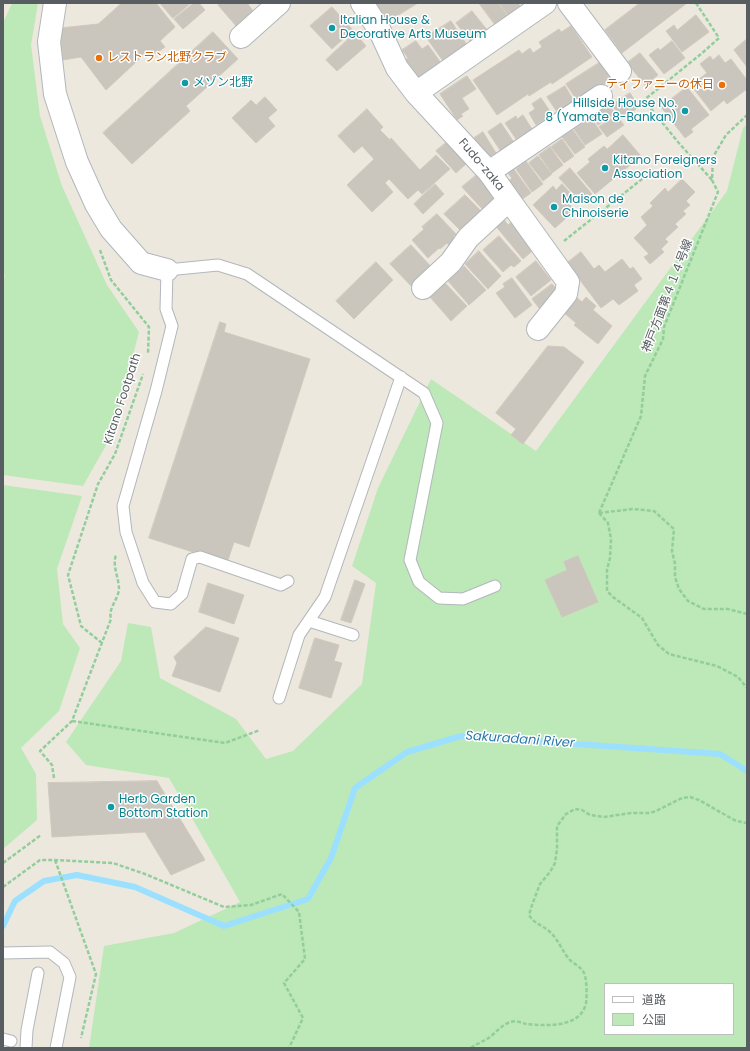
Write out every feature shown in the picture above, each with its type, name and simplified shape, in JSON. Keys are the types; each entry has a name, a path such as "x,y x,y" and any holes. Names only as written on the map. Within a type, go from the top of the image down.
{"street":[{"path":"55,3 49,42 55,94 77,162 96,204 110,229 142,263 168,270"},
{"path":"241,37 279,3"},
{"name":"Fudo-zaka","path":"362,3 380,30 398,68 416,93 489,172 568,282 566,294 538,328"},
{"path":"416,93 546,3"},
{"path":"569,3 620,71"},
{"path":"489,172 601,96"},
{"path":"423,288 451,262 468,238 509,200"}],"lane":[{"path":"288,581 281,585 200,557 192,559 182,594 171,604 155,602 143,583 126,532 123,506 156,391 172,326 166,309 168,270 218,265 247,274 424,393 438,423 410,560 419,582 439,598 463,599 495,586"},
{"path":"279,698 299,635 325,597 401,377"},
{"path":"309,621 353,635"},
{"path":"3,953 50,952 64,963 70,977 56,1048"},
{"path":"26,1048 27,1030 38,972"}],"path":[{"path":"696,3 718,38 701,54 644,100 678,142 712,180"},
{"name":"神戸方面第４１４号線","path":"599,513 642,416 645,376 663,339 664,327 718,192 712,180 713,157 726,135 747,115"},
{"path":"548,253 651,172"},
{"name":"Kitano Footpath","path":"98,244 112,280 149,327 148,359"},
{"name":"Kitano Footpath","path":"102,643 81,626 68,575 98,484 115,454 143,374"},
{"path":"599,513 633,509 654,511 674,529 672,551 675,564 675,577 679,590 688,601 704,609 728,609 747,614"},
{"path":"599,513 608,524 611,539 610,558 607,570 607,591 642,618 658,645 669,654 717,666 738,677 747,688"},
{"path":"54,778 52,765 40,751 72,721 111,619 110,614 119,590 114,559 126,532"},
{"path":"72,721 225,743 260,730"},
{"path":"471,1048 513,1021 535,1024 561,1024 571,1022 580,1016 584,1011 587,1000 585,974 578,965 572,961 558,940 549,930 532,921 529,915 540,884 555,863 557,849 557,826 566,814 575,809 582,810 590,815 604,817 631,813 650,813 682,798 690,797 736,821 747,823"},
{"path":"3,863 41,835"},
{"path":"3,887 40,860 55,860 113,863 145,874 224,907 251,905 282,894 298,912 305,959 284,983 303,1018 289,1048"},
{"path":"55,860 96,974 81,1038"}],"green space":[{"path":"12,3 38,3 31,45 40,116 62,186 107,285 139,332 113,433 83,486 3,475 3,284 5,275 3,274 3,23"},
{"path":"747,124 747,1048 89,1048 104,946 174,933 240,902 169,778 86,765 66,742 121,661 128,623 151,627 160,678 236,719 266,759 293,751 362,684 376,583 352,566 378,488 431,379 536,451 727,191 743,128"},
{"path":"3,485 82,496 57,569 63,624 80,648 59,711 21,748 36,774 37,820 3,849"}],"building":[{"path":"122,3 156,3 175,27 160,41 165,47 154,55 149,50 106,90 81,57 63,60 60,28 98,24"},
{"path":"160,3 191,3 173,18"},
{"path":"194,3 199,3 205,10 183,29 174,19"},
{"path":"220,3 247,3 254,12 237,27 218,5"},
{"path":"376,3 418,3 387,22"},
{"path":"479,3 498,3 507,16 500,20 502,23 497,27"},
{"path":"499,3 518,3 520,6 515,10 517,13 510,18"},
{"path":"640,3 687,3 622,53 605,30"},
{"name":"Italian House & Decorative Arts Museum","path":"332,7 353,30 332,49 310,26"},
{"path":"472,11 488,31 474,46 456,23"},
{"path":"696,15 709,32 682,52 666,31 674,25 677,30"},
{"path":"451,21 467,45 443,61 426,37"},
{"path":"571,26 592,57 552,84 551,82 529,96 528,94 497,115 473,80 519,50 522,54 530,48 533,53 542,47 539,42 559,29 561,32"},
{"name":"メゾン北野","path":"213,32 238,59 186,106 190,111 132,164 103,133"},
{"path":"355,33 366,46 337,71 326,60"},
{"path":"747,39 747,67 734,50"},
{"path":"416,41 422,49 428,45 444,67 417,80 404,61 408,58 402,50"},
{"path":"672,41 685,58 664,74 649,55 658,48 660,50"},
{"path":"640,53 658,75 645,85 627,63"},
{"name":"ティファニーの休日","path":"719,55 725,63 731,59 747,80 747,89 727,104 724,100 711,111 693,88 701,82 699,79 707,73 700,64 710,56 713,60"},
{"path":"602,61 613,78 602,86 601,84 587,93 578,102 566,84"},
{"path":"467,76 476,89 462,98 469,109 461,114 463,116 457,120 440,94"},
{"path":"565,86 574,101 557,112 547,97"},
{"name":"Hillside House No. 8 (Yamate 8-Bankan)","path":"687,87 709,115 691,129 693,132 685,138 661,107"},
{"path":"630,93 639,107 622,119 612,105"},
{"path":"265,97 277,110 268,118 275,126 256,143 232,118 251,100 256,105"},
{"path":"541,98 552,114 536,125 529,113 535,109 532,104"},
{"path":"607,103 615,113 598,125 591,115"},
{"path":"367,109 383,127 380,130 390,140 391,138 420,170 436,155 450,169 422,194 418,190 408,199 389,179 385,183 393,192 372,212 347,185 374,159 362,146 354,153 338,136"},
{"path":"523,115 532,129 516,139 505,123 516,116 517,119"},
{"path":"616,115 624,125 607,137 599,127"},
{"path":"591,118 602,134 585,145 574,129"},
{"path":"501,123 515,144 502,153 488,132"},
{"path":"573,130 585,147 575,154 562,137"},
{"path":"483,132 496,153 489,157 484,150 482,152 474,138"},
{"name":"Kitano Foreigners Association","path":"623,135 641,156 595,194 577,173 590,162 588,159 604,146 607,149"},
{"path":"562,139 574,156 564,163 551,147"},
{"path":"448,141 467,163 456,173 436,151"},
{"path":"550,147 563,165 552,173 539,155"},
{"path":"538,156 552,174 543,181 529,163"},
{"path":"526,161 543,184 532,192 516,169"},
{"path":"513,168 531,193 521,200 506,183 512,178 507,172"},
{"path":"570,168 592,194 582,203 559,178"},
{"path":"479,173 502,199 486,213 462,187"},
{"path":"682,179 695,192 686,201 690,205 683,211 686,214 675,224 678,227 665,239 668,242 661,249 664,252 650,264 644,257 649,254 634,238 647,225 641,217 653,206 650,203 665,188 668,192"},
{"path":"435,184 444,194 423,214 414,204"},
{"name":"Maison de Chinoiserie","path":"562,184 575,198 569,204 575,210 555,228 533,205 553,186 556,190"},
{"path":"465,195 481,211 461,231 444,214"},
{"path":"437,214 456,234 453,237 458,242 451,248 447,243 428,258 412,240 424,229 422,227"},
{"path":"502,217 508,225 513,221 537,247 523,259 494,224"},
{"path":"499,236 521,261 514,267 511,265 503,272 483,250"},
{"path":"411,245 435,271 415,290 390,264"},
{"path":"479,251 501,276 488,289 465,264"},
{"path":"581,252 594,269 599,265 605,272 622,259 630,269 633,267 642,279 634,285 638,291 619,305 613,299 601,308 567,263"},
{"path":"536,261 551,280 531,296 516,277"},
{"path":"376,262 393,280 354,319 336,301"},
{"path":"464,266 486,290 469,305 448,281"},
{"path":"512,278 532,305 515,318 496,293 505,287 503,284"},
{"path":"445,283 467,306 451,321 430,297"},
{"path":"552,284 559,292 539,308 532,299"},
{"path":"575,296 582,302 586,297 596,306 593,310 612,326 598,344 574,325 576,323 563,312"},
{"path":"220,322 226,324 224,332 310,359 249,547 234,542 227,563 149,538"},
{"path":"548,346 564,347 584,362 523,444 511,435 516,429 496,413"},
{"path":"578,556 598,602 562,617 545,580 567,570 564,562"},
{"path":"355,580 365,584 351,623 341,620"},
{"path":"208,583 244,595 234,624 199,612"},
{"path":"206,627 239,638 220,692 172,676 177,663 174,657"},
{"path":"315,638 339,645 334,661 342,663 331,698 299,688"},
{"name":"Herb Garden Bottom Station","path":"157,781 205,860 171,875 145,832 52,837 48,783"}],"waterway":[{"name":"Sakuradani River","path":"3,926 15,901 44,881 77,875 135,887 224,926 308,899 331,858 355,788 407,752 461,736 720,754 747,771"}],"place":[{"name":"Italian House & Decorative Arts Museum","path":"332,28"},
{"name":"レストラン北野クラブ","path":"99,58"},
{"name":"メゾン北野","path":"185,83"},
{"name":"ティファニーの休日","path":"722,85"},
{"name":"Hillside House No. 8 (Yamate 8-Bankan)","path":"685,111"},
{"name":"Kitano Foreigners Association","path":"605,168"},
{"name":"Maison de Chinoiserie","path":"554,207"},
{"name":"Herb Garden Bottom Station","path":"111,807"}]}
